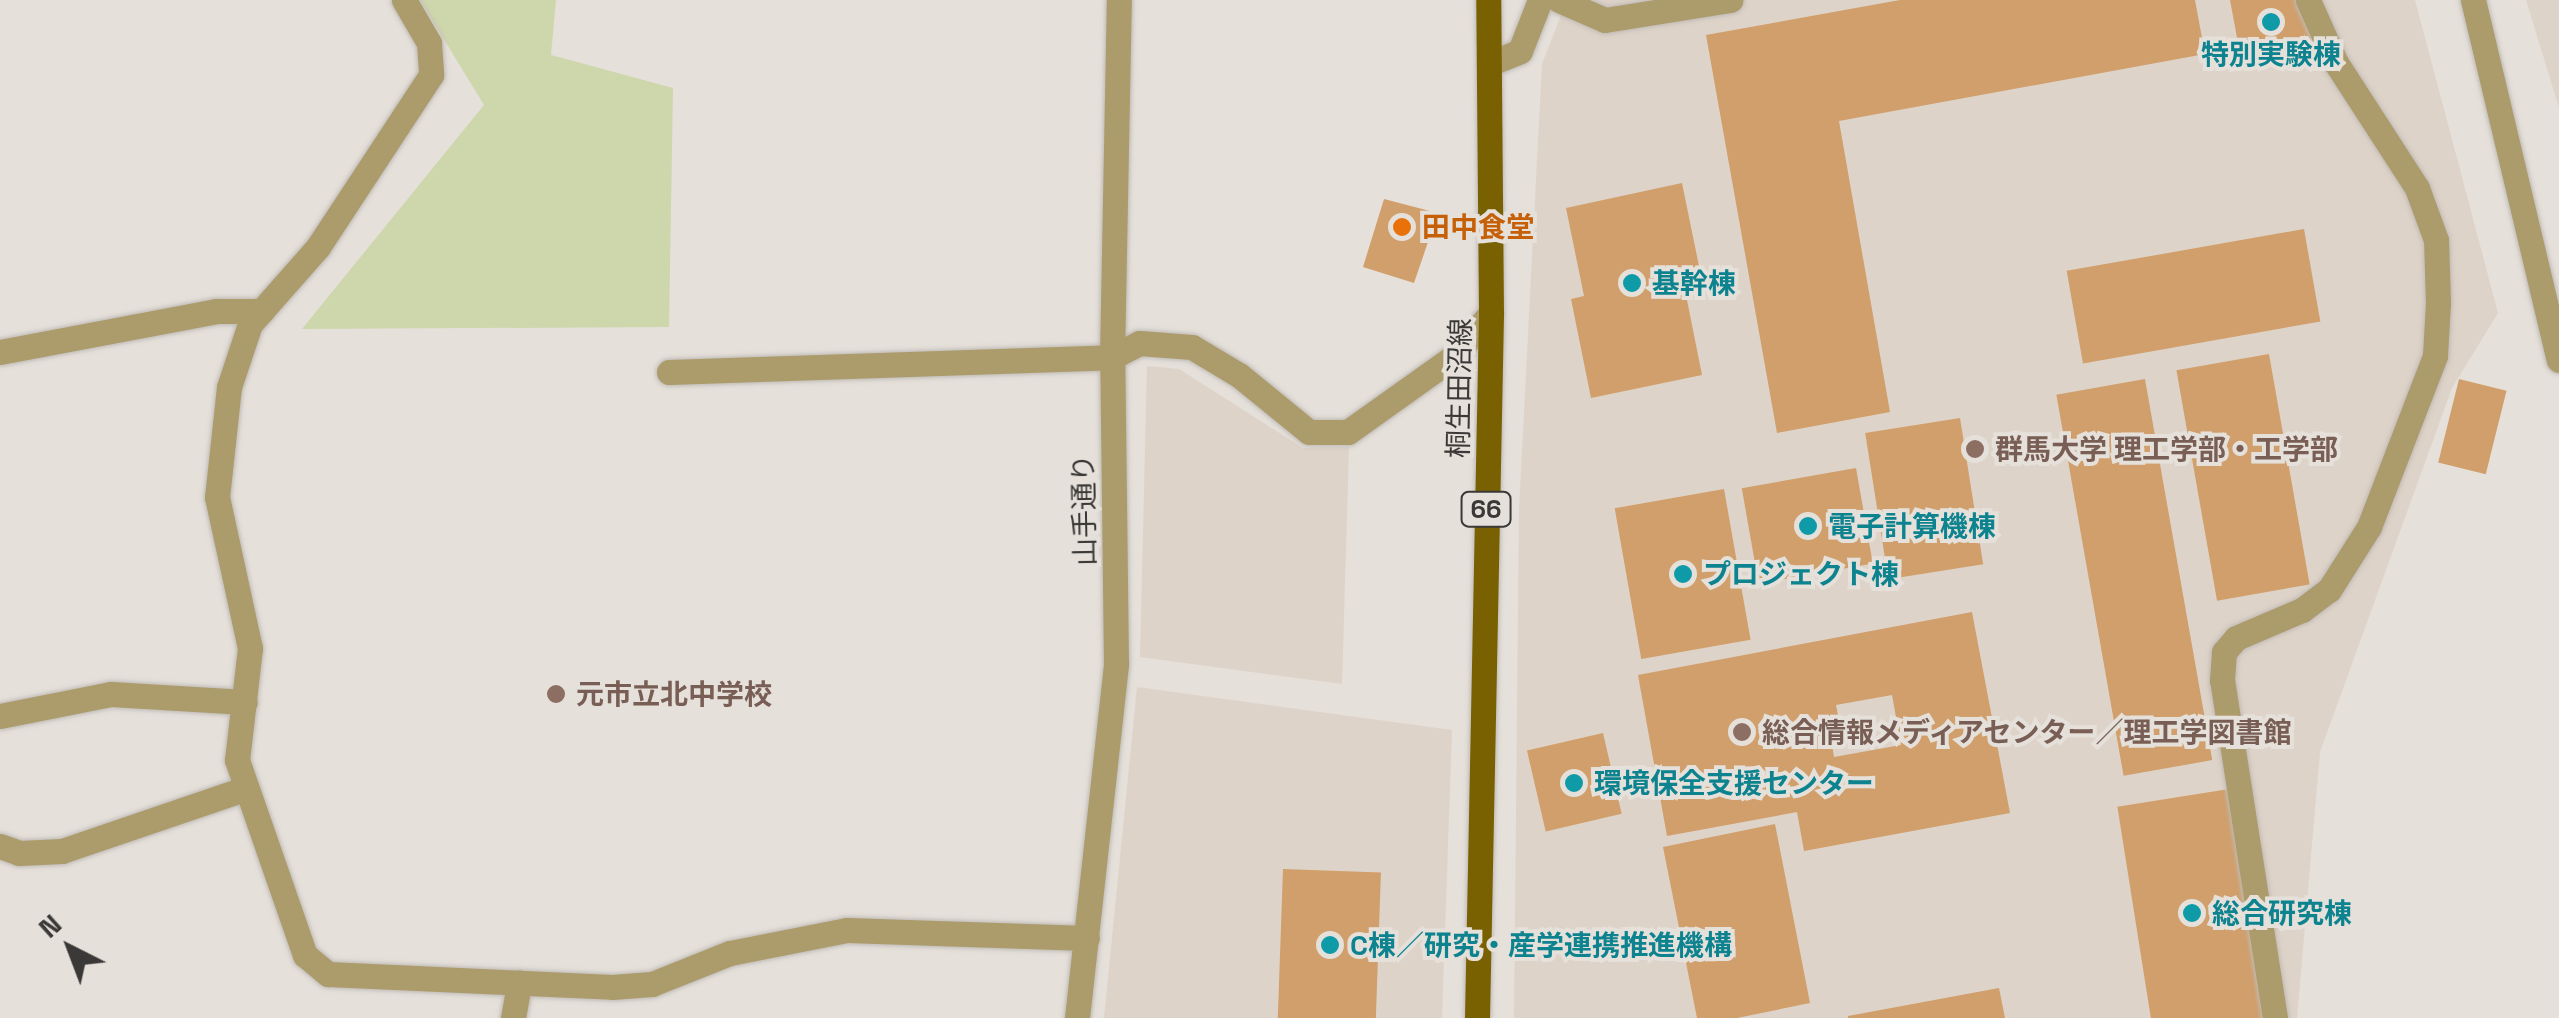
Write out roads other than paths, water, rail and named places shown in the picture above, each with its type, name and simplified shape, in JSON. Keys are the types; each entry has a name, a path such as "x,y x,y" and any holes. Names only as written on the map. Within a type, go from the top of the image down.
{"main road":[{"name":"桐生田沼線","path":"1477,1018 1491,313 1488,0"}],"street":[{"path":"404,0 429,42 431,75 423,95 375,155 318,247 250,324 229,388 217,497 250,648 238,760 305,955 328,974 519,983 652,984 730,953 847,930 1087,938"},
{"name":"山手通り","path":"1078,1018 1116,664 1112,358 1119,0"},
{"path":"1491,63 1520,51 1540,0"},
{"path":"1559,0 1605,20 1730,0"},
{"path":"2275,1018 2222,680 2224,652 2236,638 2302,610 2329,590 2368,527 2435,356 2438,302 2436,240 2417,188 2336,64 2308,0"},
{"path":"2474,0 2559,360"},
{"path":"0,352 216,310 262,311"},
{"path":"669,372 1112,358 1139,343 1192,347 1239,375 1309,432 1348,432 1453,357 1491,313"},
{"path":"0,716 111,694 244,702"},
{"path":"0,846 19,854 62,852 247,788"},
{"path":"514,1018 519,983"}],"place":[{"name":"特別実験棟","path":"2271,22"},
{"name":"田中食堂","path":"1402,227"},
{"name":"基幹棟","path":"1632,283"},
{"name":"群馬大学 理工学部・工学部","path":"1975,449"},
{"name":"電子計算機棟","path":"1808,526"},
{"name":"プロジェクト棟","path":"1683,574"},
{"name":"元市立北中学校","path":"556,694"},
{"name":"総合情報メディアセンター／理工学図書館","path":"1742,732"},
{"name":"環境保全支援センター","path":"1574,783"},
{"name":"総合研究棟","path":"2192,913"},
{"name":"C棟／研究・産学連携推進機構","path":"1330,945"}]}
